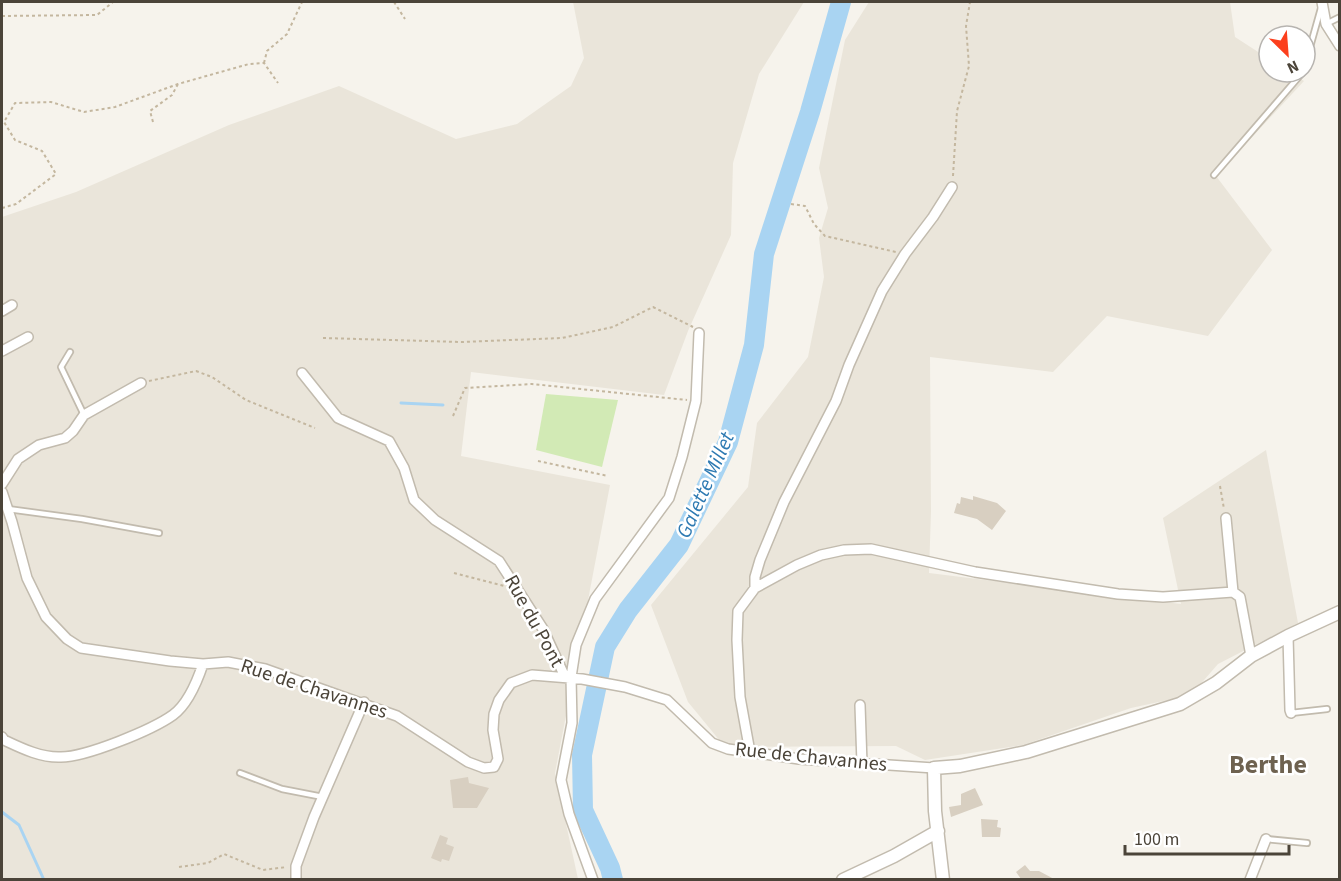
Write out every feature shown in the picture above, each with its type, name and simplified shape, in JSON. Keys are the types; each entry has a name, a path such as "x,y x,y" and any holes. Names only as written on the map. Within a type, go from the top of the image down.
{"street":[{"path":"1322,2 1326,24 1340,46"},
{"path":"755,588 755,577 760,560 784,502 836,400 882,291 952,187"},
{"path":"2,311 12,305"},
{"path":"593,879 568,814 561,780 572,723 568,677 576,645 595,599 669,498 696,401 699,333"},
{"path":"2,351 28,336"},
{"name":"Rue du Pont","path":"302,373 338,418 389,441 404,468 414,500 435,520 499,561 543,628 568,677"},
{"path":"2,484 18,459 39,445 65,438 84,415 141,383"},
{"name":"Rue de Chavannes","path":"2,492 27,578 46,617 67,639 81,648 96,652 203,664 228,662 265,669 364,702 397,716 468,762 484,768 494,767 498,759 493,730 494,714 499,700 511,683 532,675 582,679 625,687 667,700 712,743 728,749 799,759 862,764 934,768 960,766 1026,752 1180,704 1216,683 1251,656 1340,612"},
{"path":"1226,518 1233,592"},
{"path":"750,752 740,698 738,611 755,588 797,565 821,555 844,550 871,549 975,572 1118,594 1163,597 1233,592 1240,597 1251,656"},
{"path":"1288,636 1291,713"},
{"path":"2,737 28,752 61,758 103,747 148,729 174,714 195,687 203,664"},
{"path":"296,879 296,866 364,702"},
{"path":"860,705 862,764"},
{"path":"934,768 943,879"},
{"path":"843,879 938,831"},
{"path":"1250,879 1266,839"}],"lane":[{"path":"1316,24 1322,2"},
{"path":"1326,24 1340,17"},
{"path":"1214,175 1293,84"},
{"path":"70,352 61,367 84,415"},
{"path":"8,509 159,533"},
{"path":"1291,713 1327,709"},
{"path":"240,773 282,789 323,797"},
{"path":"1266,839 1307,843"}],"path":[{"path":"2,15 98,15 113,2"},
{"path":"278,83 264,63 267,51 287,34 302,2"},
{"path":"394,2 405,18"},
{"path":"952,187 957,111 969,66 966,26 970,2"},
{"path":"2,208 16,204 56,174 42,151 15,140 3,123 15,103 51,102 84,112 115,107 178,84 249,64 264,63"},
{"path":"153,122 150,111 172,95 178,84"},
{"path":"791,204 805,206 814,224 825,236 905,254"},
{"path":"323,338 461,342 562,338 613,327 653,307 697,329 699,333"},
{"path":"141,383 196,372 212,377 246,400 315,429"},
{"path":"453,416 465,388 532,384 696,401"},
{"path":"538,460 608,476"},
{"path":"1220,486 1226,518"},
{"path":"454,573 519,590"},
{"path":"179,867 208,863 224,854 263,870 296,866"}],"shaded area":[{"path":"573,2 804,2 759,74 733,163 731,235 688,331 664,395 471,372 461,456 610,485 555,773 578,879 2,879 2,217 76,192 229,125 339,86 456,139 517,124 571,86 584,58"},
{"path":"869,2 1230,2 1235,37 1257,51 1257,84 1301,84 1216,176 1272,250 1208,336 1107,316 1053,372 930,357 929,573 1181,604 1163,518 1266,450 1298,623 1218,664 1191,695 1131,708 1023,745 925,760 896,746 725,747 688,702 651,605 748,487 757,423 808,357 824,277 819,238 828,208 819,168 845,40"}],"green space":[{"path":"546,394 618,400 602,467 536,450"}],"building":[{"path":"973,496 997,503 1006,511 992,530 977,519 954,513 957,503 960,504 961,497 973,500"},
{"path":"468,777 469,783 489,788 477,808 453,808 450,780"},
{"path":"975,788 983,805 951,817 949,807 961,805 961,794"},
{"path":"981,819 998,820 997,827 1001,828 1000,837 982,837"},
{"path":"440,835 448,838 446,844 454,847 449,861 442,859 441,862 431,858"},
{"path":"1025,865 1030,871 1039,871 1054,879 1021,879 1016,872"}],"waterway":[{"name":"Galette Millet","path":"613,880 610,868 583,810 582,755 605,647 628,610 679,545 728,442 754,345 764,254 810,112 841,2"},
{"path":"401,403 443,405"},
{"path":"2,812 19,825 44,880"}],"district":[{"name":"Berthe","path":"1268,764"}]}
